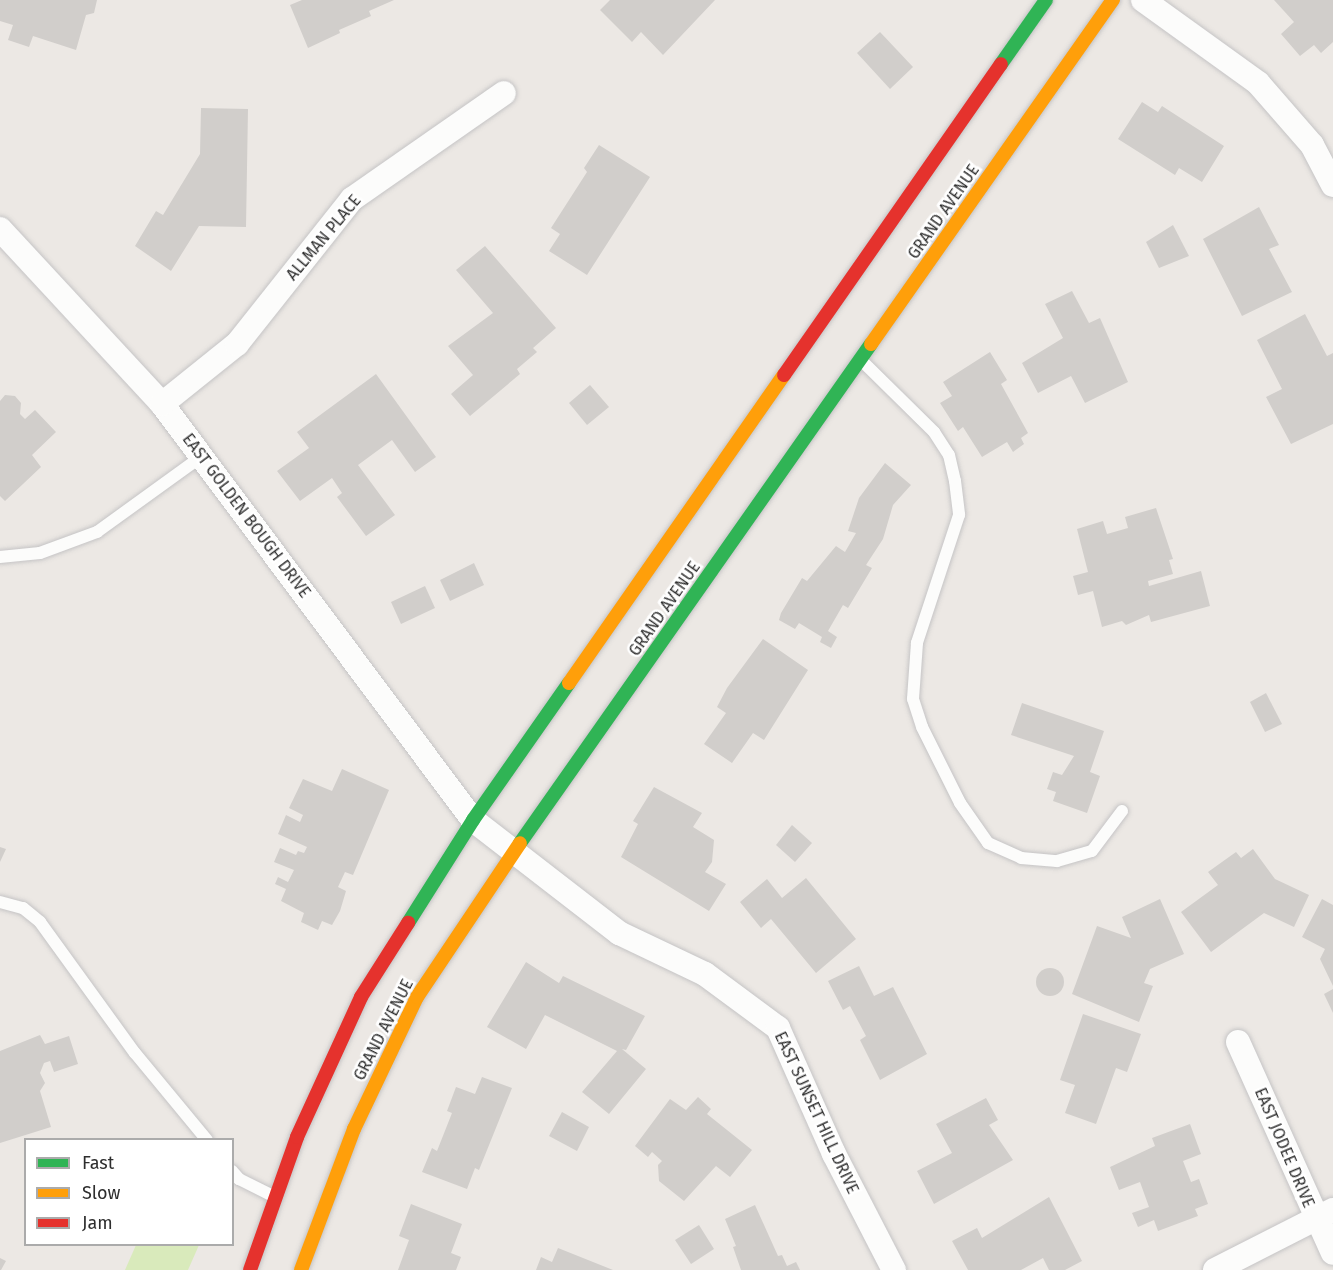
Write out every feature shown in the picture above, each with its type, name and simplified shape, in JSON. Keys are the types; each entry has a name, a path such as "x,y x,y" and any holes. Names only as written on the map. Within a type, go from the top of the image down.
{"main road":[{"name":"GRAND AVENUE","path":"250,1270 297,1137 361,997 473,820 1046,0"},
{"name":"GRAND AVENUE","path":"302,1270 354,1129 417,997 514,852 1113,0"}],"street":[{"path":"1143,0 1258,83 1312,145 1333,184"},
{"name":"ALLMAN PLACE","path":"162,404 237,345 352,199 504,93"},
{"name":"EAST GOLDEN BOUGH DRIVE","path":"0,229 162,404 473,820"},
{"name":"EAST SUNSET HILL DRIVE","path":"473,820 619,933 705,974 778,1028 834,1154 894,1270"},
{"name":"EAST JODEE DRIVE","path":"1238,1042 1324,1214 1333,1253"},
{"path":"1215,1270 1324,1214"}],"lane":[{"path":"860,360 934,432 949,455 955,481 959,514 917,644 914,699 922,727 960,803 988,843 1021,858 1057,861 1092,851 1122,811"},
{"path":"0,556 40,553 97,532 202,456"},
{"path":"0,902 23,908 40,922 135,1053 205,1138"},
{"path":"234,1173 239,1179 276,1197"}],"green space":[{"path":"136,1246 199,1246 188,1270 125,1270"}],"building":[{"path":"0,0 97,0 94,13 86,15 76,50 33,36 29,47 8,40 13,25 0,21"},
{"path":"302,0 394,0 369,11 371,16 339,30 340,33 308,48 290,5"},
{"path":"610,0 715,0 663,55 641,32 632,42 600,10"},
{"path":"1274,0 1333,0 1333,42 1321,53 1314,45 1300,56 1281,34 1294,22"},
{"path":"880,32 913,67 890,89 857,53"},
{"path":"1142,102 1158,112 1162,106 1224,146 1202,182 1179,168 1175,175 1118,139"},
{"path":"201,108 248,109 246,227 199,226 171,271 135,246 156,211 163,215 200,154"},
{"path":"599,145 650,177 587,275 549,251 560,234 551,228 587,172 584,168"},
{"path":"1259,207 1279,245 1269,249 1292,292 1242,316 1203,239"},
{"path":"1173,225 1189,256 1159,268 1146,242"},
{"path":"485,246 556,328 533,348 537,352 517,369 520,374 470,416 451,394 473,375 448,346 493,313 456,270"},
{"path":"1072,291 1089,323 1100,318 1128,382 1085,403 1071,376 1038,393 1022,363 1063,338 1045,304"},
{"path":"1305,314 1327,356 1333,353 1333,424 1291,444 1266,397 1282,389 1257,340"},
{"path":"990,352 1007,380 1001,384 1028,433 1021,438 1024,444 1013,452 1007,442 982,457 963,427 958,431 940,403 952,396 943,382"},
{"path":"376,374 436,457 415,472 392,440 358,465 395,515 366,536 337,497 342,493 332,478 300,501 277,471 309,448 297,432"},
{"path":"590,385 609,407 587,425 569,403"},
{"path":"5,395 15,396 21,403 20,414 25,419 35,410 56,432 32,455 41,467 5,501 0,496 0,401"},
{"path":"885,463 911,485 893,505 883,539 866,565 872,568 848,608 843,605 828,631 837,637 831,648 820,642 822,637 799,623 795,629 779,620 781,613 802,578 807,581 836,546 845,552 856,533 848,531 859,498"},
{"path":"1156,508 1173,559 1169,560 1173,574 1148,581 1149,586 1201,571 1210,606 1151,622 1149,615 1126,625 1122,621 1102,627 1093,591 1078,595 1073,576 1088,572 1077,529 1103,521 1107,534 1128,528 1125,517"},
{"path":"474,563 484,585 450,601 440,580"},
{"path":"425,586 435,608 401,624 391,602"},
{"path":"763,639 808,670 764,740 753,733 732,763 704,744 726,713 717,707 727,688"},
{"path":"1266,693 1282,724 1265,732 1250,702"},
{"path":"1022,703 1104,731 1090,772 1100,776 1087,813 1053,801 1056,792 1047,789 1053,772 1062,775 1074,756 1011,735"},
{"path":"342,769 389,790 353,875 345,872 338,887 346,891 340,911 332,925 322,921 318,930 301,922 304,913 281,901 286,889 275,884 278,877 288,882 294,870 274,862 280,848 296,855 298,851 304,853 307,847 278,834 286,815 300,822 303,815 289,808 303,779 332,791"},
{"path":"654,787 702,813 693,827 714,840 712,862 705,872 726,884 709,911 621,857 638,824 633,821"},
{"path":"792,825 812,843 795,862 776,845"},
{"path":"0,847 6,849 0,862"},
{"path":"1253,849 1275,879 1309,895 1294,927 1264,913 1211,952 1181,912 1218,885 1208,872 1236,852 1241,858"},
{"path":"806,878 856,939 816,973 771,919 761,928 740,902 767,879 782,898"},
{"path":"1160,899 1184,954 1150,969 1144,983 1153,986 1139,1022 1072,994 1097,926 1131,938 1122,917"},
{"path":"1322,899 1333,905 1333,986 1320,959 1325,949 1302,937"},
{"path":"526,962 559,983 563,976 645,1016 626,1050 622,1049 646,1069 609,1114 582,1092 617,1051 545,1015 526,1049 487,1027"},
{"path":"859,966 874,996 893,987 927,1054 880,1080 860,1040 866,1036 850,1006 843,1010 828,981"},
{"path":"1050,968 1060,972 1064,982 1060,992 1050,996 1040,992 1036,982 1040,972"},
{"path":"1333,989 1333,1013 1324,994"},
{"path":"1083,1014 1141,1034 1127,1072 1116,1068 1096,1124 1065,1113 1075,1085 1060,1080"},
{"path":"40,1035 45,1044 69,1036 78,1064 54,1072 50,1061 44,1063 40,1073 45,1083 40,1091 51,1127 0,1143 0,1051"},
{"path":"482,1077 512,1088 479,1170 475,1168 467,1189 422,1172 432,1148 437,1151 452,1113 447,1111 456,1087 475,1094"},
{"path":"698,1097 711,1109 707,1114 752,1150 730,1177 716,1166 684,1201 659,1181 658,1165 662,1161 652,1152 648,1157 635,1146 670,1099 686,1110"},
{"path":"986,1098 998,1120 989,1125 1013,1160 934,1204 917,1171 952,1153 936,1124"},
{"path":"562,1112 589,1127 577,1151 549,1136"},
{"path":"1190,1124 1201,1154 1183,1161 1191,1182 1199,1179 1208,1204 1195,1209 1198,1216 1158,1231 1154,1220 1138,1227 1132,1213 1149,1207 1140,1182 1119,1190 1110,1167 1155,1146 1152,1138"},
{"path":"1049,1197 1082,1261 1065,1270 1049,1270 1043,1258 1021,1270 968,1270 952,1241 977,1228 982,1238"},
{"path":"411,1204 462,1224 451,1253 461,1257 456,1270 398,1270 409,1240 399,1236"},
{"path":"755,1205 778,1256 782,1255 787,1266 796,1262 800,1270 741,1270 733,1247 736,1246 725,1219"},
{"path":"699,1225 714,1249 691,1264 675,1240"},
{"path":"558,1248 613,1270 536,1270 541,1257 552,1262"},
{"path":"0,1258 6,1261 1,1270 0,1270"}],"traffic: fast":[{"path":"1001,64 1046,0"},
{"path":"520,843 871,344"},
{"path":"408,923 473,820 569,683"}],"traffic: slow":[{"path":"871,344 1113,0"},
{"path":"569,683 784,375"},
{"path":"301,1270 354,1129 417,997 520,843"}],"traffic: jam":[{"path":"784,375 1001,64"},
{"path":"250,1270 297,1137 361,997 408,923"}]}
